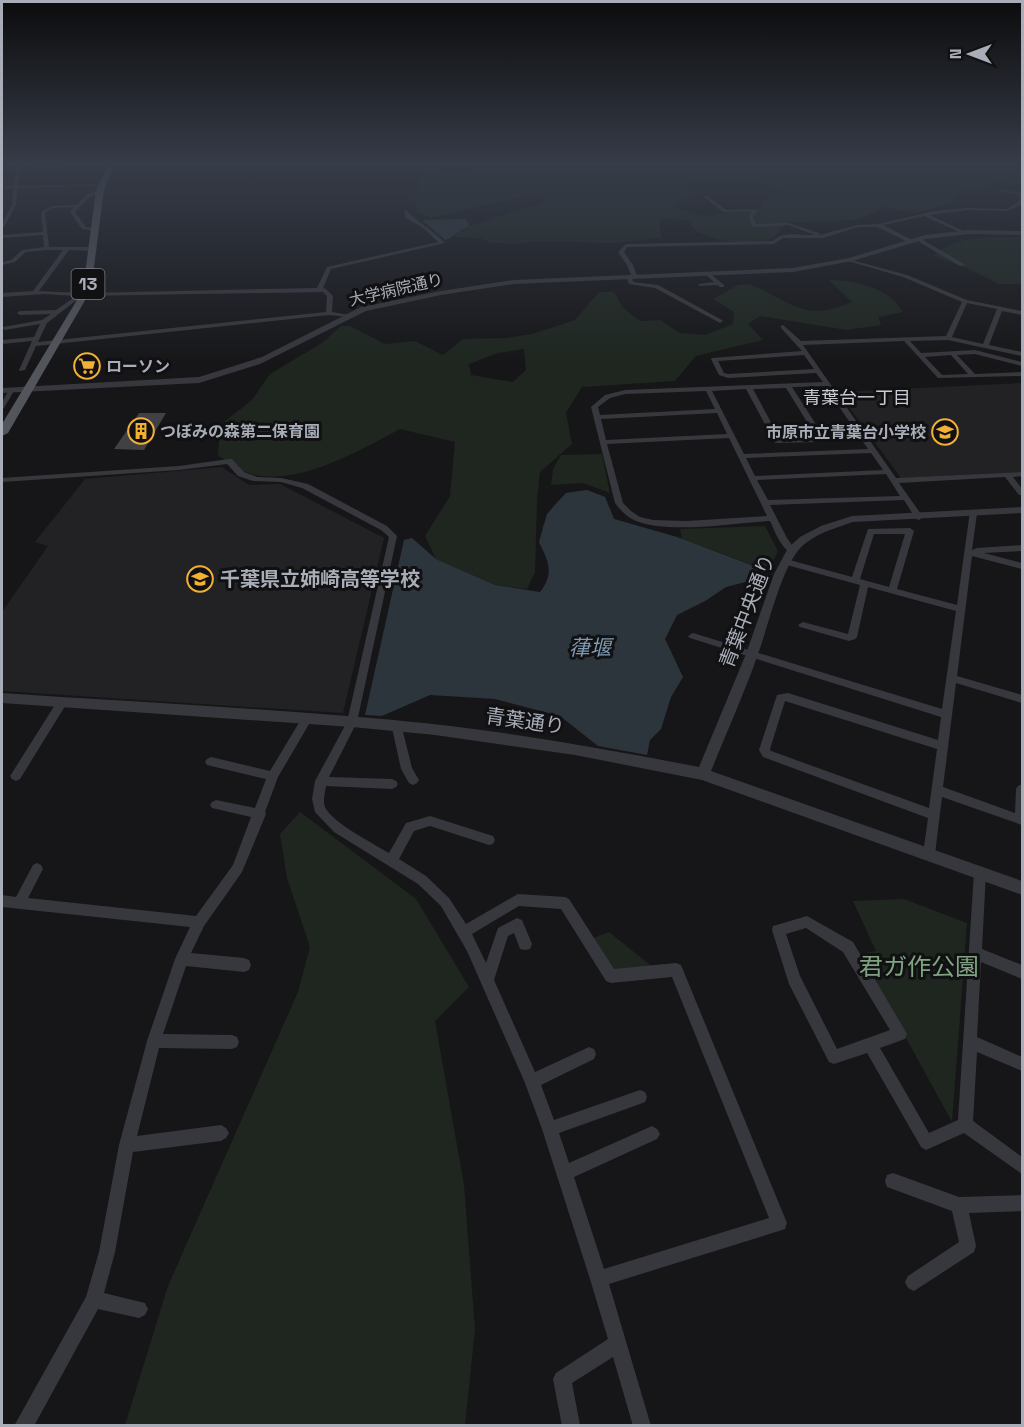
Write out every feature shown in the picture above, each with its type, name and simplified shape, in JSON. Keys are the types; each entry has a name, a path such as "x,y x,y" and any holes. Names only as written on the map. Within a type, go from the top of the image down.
{"main road":[{"name":"13","path":"2,434 58,341 83,293 97,233"}],"street":[{"path":"2,237 46,233 47,248"},
{"path":"319,290 329,268 442,243 431,233"},
{"path":"813,233 823,236"},
{"path":"720,321 656,286 631,283 630,265 621,252 623,247 732,242 763,244 774,243 777,238 783,236 809,237 835,233"},
{"path":"896,233 962,265"},
{"name":"大学病院通り","path":"6,391 163,384 199,380 226,374 264,360 347,316 380,305 514,282 793,270 850,260 914,240 964,233 1023,233"},
{"path":"2,263 13,261 24,251 47,248 94,249"},
{"path":"34,293 66,250"},
{"path":"850,260 905,276 965,302 1023,313"},
{"path":"701,285 720,285 708,274"},
{"path":"2,295 324,290 330,296 329,313"},
{"path":"22,370 44,322 83,293"},
{"path":"948,338 965,302"},
{"path":"985,346 1000,308"},
{"path":"20,313 55,312"},
{"path":"2,342 58,341 329,313 347,316"},
{"path":"5,328 44,322"},
{"path":"783,327 799,343 919,516"},
{"path":"799,343 948,338 1023,354"},
{"path":"905,339 940,377 1023,374"},
{"path":"919,355 975,352 1023,364"},
{"path":"806,353 714,359 721,374 728,376 818,371"},
{"path":"952,353 974,376"},
{"path":"772,518 660,524 639,519 627,513 619,503 594,407 610,394 827,384"},
{"path":"749,388 778,441 822,440 788,386"},
{"path":"708,389 753,478 789,557 860,582 960,609"},
{"path":"2,407 6,391"},
{"path":"597,417 719,411"},
{"path":"604,442 732,436"},
{"path":"742,456 873,451"},
{"path":"2,480 179,468 229,461 241,474 256,479 281,480 305,486 384,528 393,536 392,550 352,722 321,781 318,799 321,812 328,821 422,880 445,902 464,932 532,1081 550,1129 599,1279 642,1425"},
{"path":"753,478 887,472"},
{"path":"893,481 1023,474"},
{"path":"1006,475 1023,493"},
{"path":"765,503 905,498"},
{"name":"青葉中央通り","path":"703,774 789,557 814,533 852,519 1023,510"},
{"path":"929,854 973,513"},
{"path":"802,626 852,637 860,582 871,531 910,531 892,591"},
{"path":"968,552 1023,548"},
{"path":"968,552 1023,566"},
{"path":"693,636 947,715"},
{"path":"951,678 1023,699"},
{"path":"934,815 767,754 764,750 781,698 788,697 943,746"},
{"name":"青葉通り","path":"2,698 352,722 435,730 575,749 703,774 1023,888"},
{"path":"16,776 62,703"},
{"path":"23,1425 94,1300 107,1252 127,1145 154,1041 182,959 199,922 238,868 273,776 307,719"},
{"path":"397,728 412,780"},
{"path":"211,762 273,776"},
{"path":"321,781 392,784"},
{"path":"937,790 1022,819 1023,789"},
{"path":"216,805 260,814"},
{"path":"392,860 410,827 430,820 489,840"},
{"path":"19,903 37,869"},
{"path":"965,1125 969,1041 977,954 980,872"},
{"path":"464,932 518,900 565,903 611,976 676,970 779,1223 599,1279"},
{"path":"2,901 199,922"},
{"path":"807,922 848,947 900,1034 870,1044 834,1057 794,979 778,930 807,922"},
{"path":"487,981 503,932 517,924 525,944"},
{"path":"977,954 1023,972"},
{"path":"182,959 244,965"},
{"path":"154,1041 232,1042"},
{"path":"969,1041 1023,1064"},
{"path":"870,1044 926,1142 965,1125"},
{"path":"532,1081 589,1053"},
{"path":"550,1129 640,1097"},
{"path":"965,1125 1023,1166"},
{"path":"127,1145 221,1133"},
{"path":"565,1173 652,1134"},
{"path":"893,1181 959,1205 1023,1203"},
{"path":"914,1281 968,1246 959,1205"},
{"path":"94,1300 139,1309"},
{"path":"571,1425 562,1379 618,1342"}],"shaded area":[{"name":"市原市立青葉台小学校","path":"1022,383 1022,472 901,478 838,392"},
{"name":"千葉県立姉崎高等学校","path":"222,467 249,485 280,484 384,538 343,713 2,691 2,612 48,546 35,542 85,479"}],"green space":[{"path":"460,233 661,233 661,238 614,243 538,241 519,244 492,243 480,238 453,237"},
{"path":"699,233 779,233 776,237 754,244 720,240"},
{"path":"1022,237 1022,284 999,284 965,267 933,256 953,244 964,241"},
{"path":"829,280 853,282 877,289 892,298 903,312 878,317 881,325 847,330 760,316 748,324 763,340 696,356 675,381 582,387 566,413 572,444 540,472 535,572 527,589 495,585 436,559 425,536 450,496 455,442 400,429 328,464 289,475 270,476 247,473 218,456 220,425 252,400 270,374 322,343 341,326 350,326 385,344 415,341 443,355 463,339 506,338 532,334 575,320 599,292 614,292 623,308 640,321 661,320 679,333 705,335 733,324 734,312 713,299 738,285 749,284 798,308 809,310 821,311 852,302","holes":["524,349 526,370 513,382 471,375 469,364 498,353"]},
{"path":"602,454 610,493 583,483 551,485 553,469 561,455"},
{"path":"587,490 605,497 614,519 682,539 680,529 765,526 778,551 769,571 699,545 764,570 764,577 726,587 677,615 666,636 542,528 553,506 566,493"},
{"path":"300,812 416,899 469,987 435,1021 464,1185 475,1329 465,1425 125,1425 168,1286 298,992 310,947 287,878 280,834"},
{"name":"君ガ作公園","path":"904,899 967,923 952,1122 860,954 876,951 853,901"},
{"path":"609,932 659,972 611,976 588,940"}],"water":[{"path":"436,233 458,233 452,237 445,240"},
{"name":"葎堰","path":"587,490 605,497 614,519 677,537 764,570 764,577 726,587 677,615 665,639 683,677 671,697 661,729 650,740 647,755 598,746 560,716 495,699 430,695 382,716 365,715 404,540 412,538 436,559 495,585 540,592 549,573 539,542 547,514 566,493"}],"building":[{"name":"つぼみの森第二保育園","path":"139,413 166,413 144,450 114,449"}],"place":[{"name":"ローソン","path":"87,366"},
{"name":"つぼみの森第二保育園","path":"141,431"},
{"name":"市原市立青葉台小学校","path":"945,432"},
{"name":"千葉県立姉崎高等学校","path":"200,579"}],"district":[{"name":"青葉台一丁目","path":"857,398"}]}
